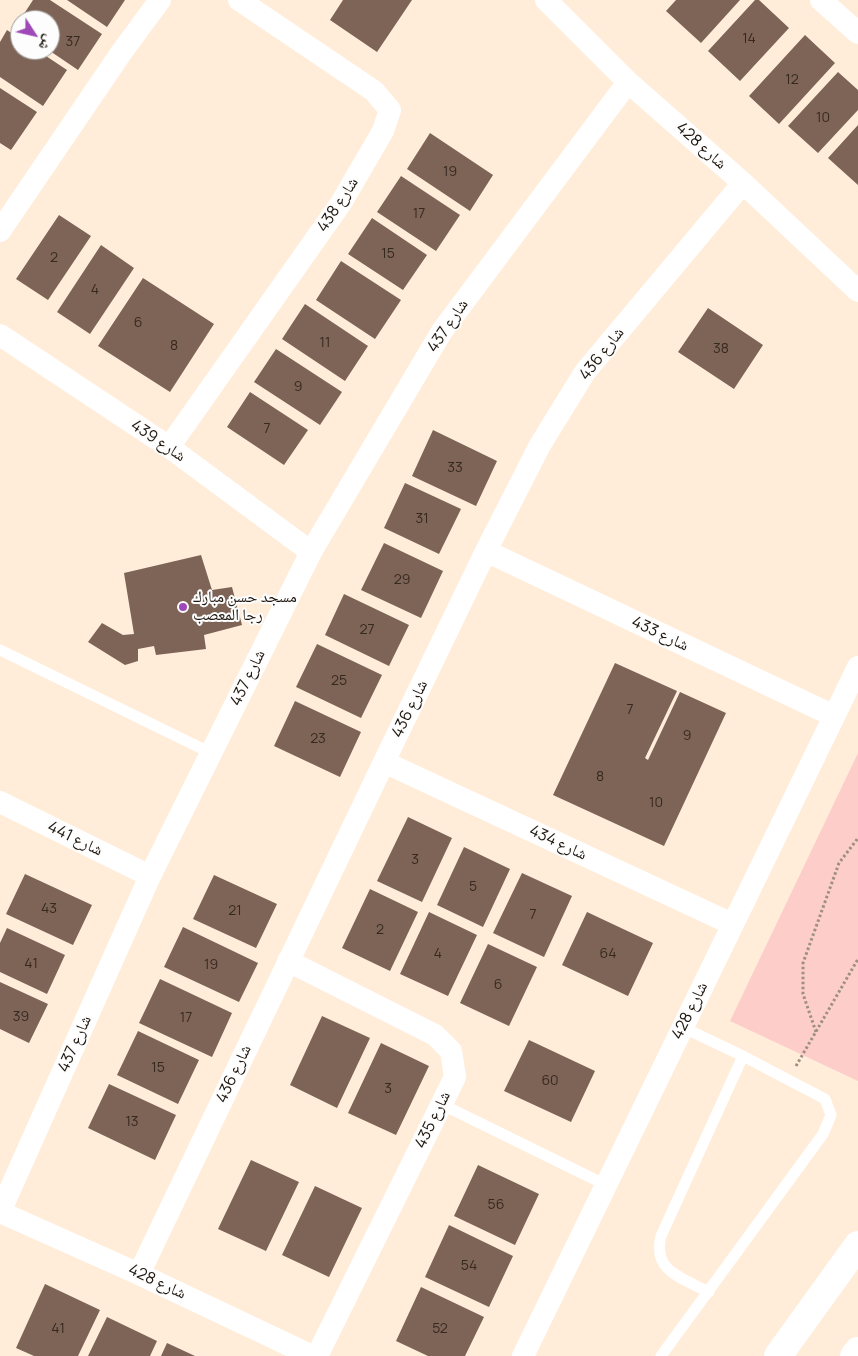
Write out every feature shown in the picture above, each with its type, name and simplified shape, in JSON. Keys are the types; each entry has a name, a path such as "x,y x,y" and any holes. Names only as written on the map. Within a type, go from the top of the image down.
{"main road":[{"path":"778,1356 858,1245"},
{"path":"854,1356 858,1351"}],"street":[{"path":"0,231 121,53 160,0"},
{"name":"شارع 438","path":"169,447 341,203 383,132 390,110 374,91 240,0"},
{"name":"شارع 428","path":"546,0 628,82 743,183 858,291"},
{"path":"821,0 858,34"},
{"name":"شارع 437","path":"0,1212 150,876 311,552 442,331 628,82"},
{"name":"شارع 436","path":"139,1274 288,960 486,551 540,445 585,372 743,183"},
{"name":"شارع 439","path":"0,336 169,447 311,552"},
{"name":"شارع 433","path":"486,551 834,716"},
{"name":"شارع 428","path":"523,1356 858,667"},
{"name":"شارع 434","path":"384,762 732,924"},
{"name":"شارع 441","path":"1,805 150,876"},
{"name":"شارع 435","path":"288,960 435,1035 451,1051 455,1076 317,1356"},
{"name":"شارع 428","path":"0,1212 139,1274 312,1356"}],"lane":[{"path":"0,650 211,754"},
{"path":"661,1356 823,1134 831,1115 825,1099 789,1079 682,1027"},
{"path":"708,1292 666,1268 660,1258 658,1247 661,1236 743,1056"},
{"path":"441,1104 606,1185"}],"path":[{"path":"816,1032 803,994 803,963 839,863 858,838"},
{"path":"789,1079 858,958"}],"shaded area":[{"path":"858,753 858,1081 730,1021"}],"building":[{"path":"33,0 50,0 102,34 78,70 60,58 60,10 26,10"},
{"path":"67,0 125,0 107,27"},
{"path":"343,0 412,0 377,52 330,20"},
{"path":"676,0 740,0 701,43 666,11"},
{"path":"755,0 759,0 789,28 740,81 708,51"},
{"path":"7,30 10,32 10,60 52,60 67,70 43,106 0,77 0,42"},
{"path":"805,35 835,63 779,124 749,96"},
{"path":"838,72 858,90 858,110 818,153 788,126"},
{"path":"0,88 37,112 11,150 0,143"},
{"path":"858,125 858,185 828,158"},
{"path":"430,133 493,175 470,211 407,169"},
{"path":"401,176 460,215 436,251 377,212"},
{"path":"59,215 91,236 48,300 16,279"},
{"path":"372,218 427,255 403,290 348,254"},
{"path":"101,245 134,268 90,334 57,312"},
{"path":"341,261 401,300 375,339 316,300"},
{"path":"143,278 214,324 170,392 98,346"},
{"path":"305,304 368,346 345,381 282,339"},
{"path":"708,308 763,345 734,389 678,352"},
{"path":"276,349 342,392 320,425 254,382"},
{"path":"250,392 308,430 284,465 227,427"},
{"path":"433,430 497,461 476,506 412,476"},
{"path":"405,483 461,509 439,554 384,528"},
{"path":"384,543 443,571 421,618 361,590"},
{"name":"مسجد حسن مبارك رجا المعصب","path":"201,555 212,590 232,587 242,625 204,635 206,649 156,655 154,646 138,649 138,661 125,665 88,642 102,623 123,635 134,634 124,573"},
{"path":"344,594 409,625 389,666 325,635"},
{"path":"317,644 382,675 361,718 296,687"},
{"path":"615,663 677,691 645,758 648,760 680,692 726,713 664,846 553,795"},
{"path":"295,701 361,732 340,777 274,746"},
{"path":"408,817 452,838 422,902 377,881"},
{"path":"464,847 510,869 483,927 437,905"},
{"path":"522,873 572,896 544,957 493,933"},
{"path":"25,874 92,905 73,945 6,914"},
{"path":"214,875 277,904 256,948 193,919"},
{"path":"370,889 418,912 390,971 342,948"},
{"path":"429,912 477,935 448,996 400,974"},
{"path":"587,912 653,943 628,996 562,965"},
{"path":"183,927 258,963 239,1002 164,967"},
{"path":"7,928 65,955 47,994 0,972 0,943"},
{"path":"488,944 537,967 509,1026 460,1003"},
{"path":"160,979 232,1013 212,1057 139,1023"},
{"path":"0,982 48,1004 29,1043 0,1029"},
{"path":"322,1016 370,1038 337,1108 290,1085"},
{"path":"138,1031 199,1060 178,1104 117,1075"},
{"path":"529,1040 595,1071 571,1122 504,1091"},
{"path":"381,1043 429,1066 396,1135 348,1113"},
{"path":"109,1084 176,1115 155,1160 88,1128"},
{"path":"251,1160 299,1182 266,1251 218,1229"},
{"path":"478,1165 539,1194 515,1245 454,1216"},
{"path":"315,1186 362,1208 329,1277 282,1255"},
{"path":"449,1225 513,1256 489,1307 425,1277"},
{"path":"45,1284 100,1310 78,1356 34,1356 16,1348"},
{"path":"421,1287 484,1317 465,1356 428,1356 396,1341"},
{"path":"107,1317 157,1341 150,1356 88,1356"},
{"path":"167,1343 195,1356 161,1356"}],"place":[{"name":"مسجد حسن مبارك رجا المعصب","path":"183,607"}]}
